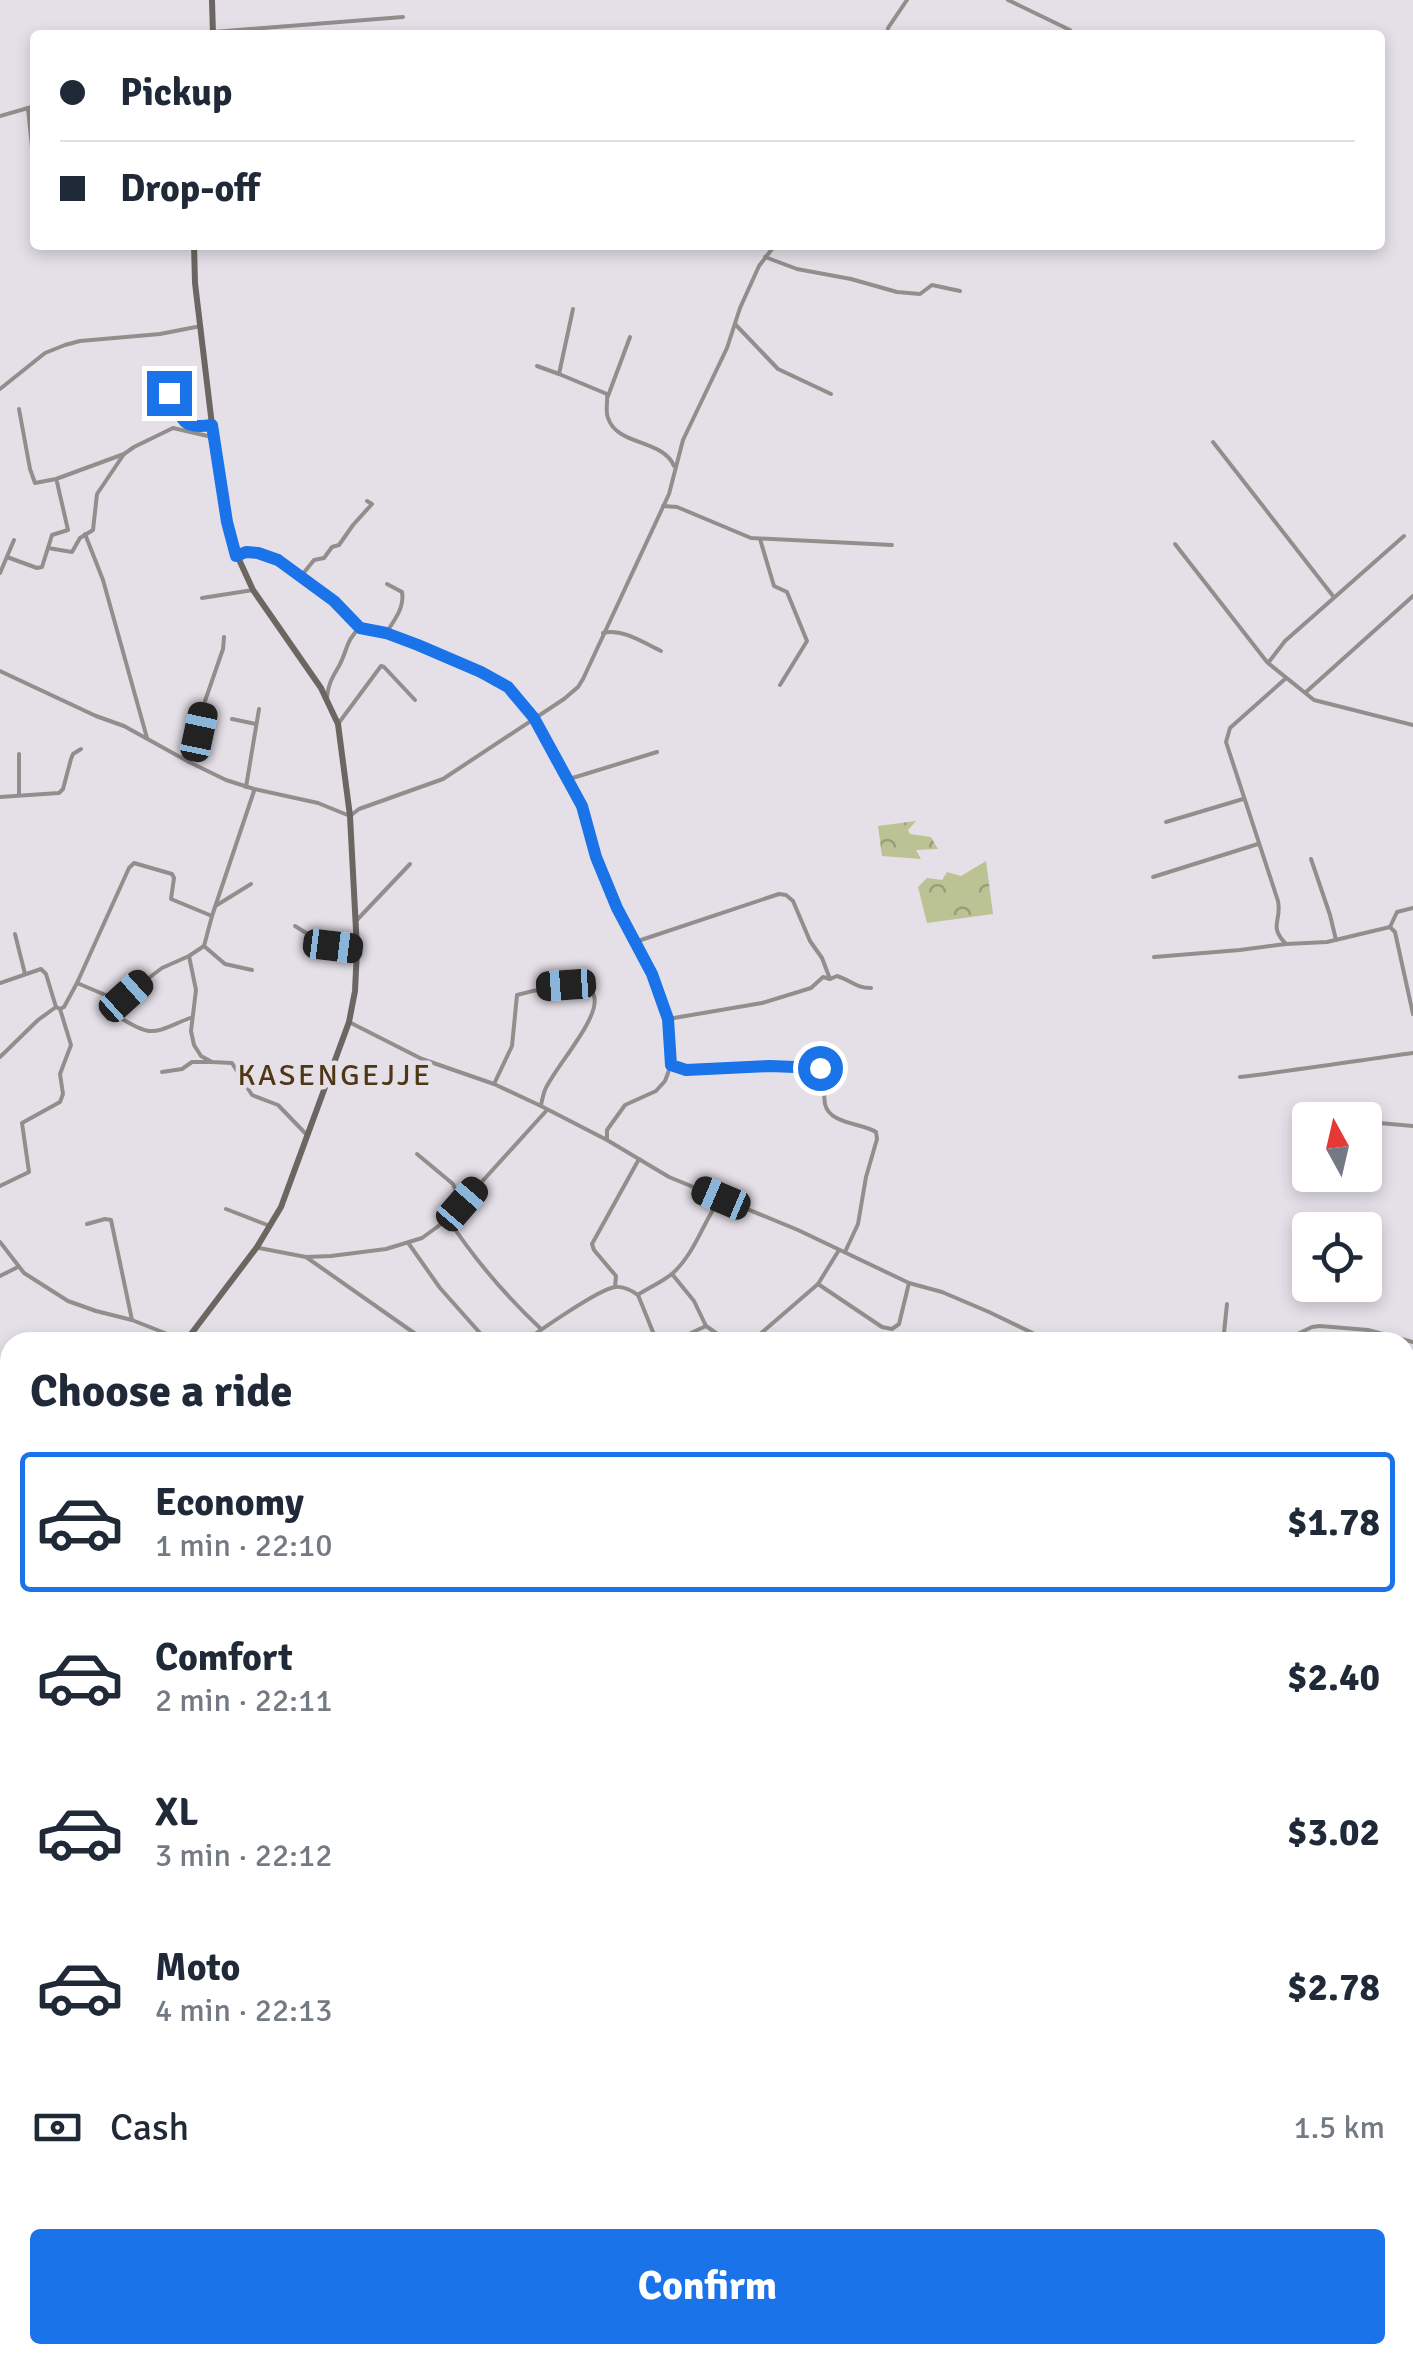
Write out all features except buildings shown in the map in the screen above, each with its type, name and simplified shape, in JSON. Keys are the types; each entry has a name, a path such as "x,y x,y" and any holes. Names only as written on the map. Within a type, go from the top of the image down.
{"street":[{"path":"212,0 213,30"},
{"path":"888,30 907,0"},
{"path":"1008,0 1070,30"},
{"path":"258,30 403,17"},
{"path":"0,116 28,108 30,128"},
{"path":"193,1332 256,1248 285,1197 348,1022 355,991 357,948 350,816 338,724 327,698 253,590 236,556 212,425 194,250"},
{"path":"350,816 366,806 442,779 578,687 662,506 683,440 727,348 740,308 771,250"},
{"path":"766,257 797,269 897,292 920,294 932,286 960,291"},
{"path":"559,374 574,309"},
{"path":"735,324 778,368 831,394"},
{"path":"0,390 46,353 65,344 201,326"},
{"path":"630,337 608,396 607,416 611,426 623,435 672,458 676,470"},
{"path":"536,366 608,396"},
{"path":"169,393 180,417 190,426 212,425"},
{"path":"19,409 33,480 38,483 124,454 172,428 180,417"},
{"path":"172,428 215,438"},
{"path":"1213,442 1334,598"},
{"path":"48,548 72,552 80,538 94,528 98,494 124,454"},
{"path":"6,557 40,568 54,533 69,528 56,480"},
{"path":"302,575 314,560 324,558 332,547 339,546 372,504 367,501"},
{"path":"662,506 677,507 750,538 892,546"},
{"path":"86,534 103,580 147,738"},
{"path":"1268,663 1285,642 1404,536"},
{"path":"760,539 774,586 786,592 807,642 780,686"},
{"path":"0,573 14,540"},
{"path":"1175,544 1268,663 1311,698 1413,724"},
{"path":"236,556 246,552 278,560 334,601 360,628 386,633 481,672 508,687 534,718 582,806 596,857 617,908 652,974 668,1019 671,1065 665,1081 656,1090 631,1101 618,1114 606,1130 607,1140"},
{"path":"386,633 403,598 402,592 387,584"},
{"path":"202,598 253,590"},
{"path":"1306,692 1413,596"},
{"path":"327,698 328,684 341,664 349,638 360,628"},
{"path":"604,633 612,630 661,651"},
{"path":"189,762 224,637"},
{"path":"338,724 381,666 415,700"},
{"path":"0,671 246,787 318,802 350,816"},
{"path":"1286,678 1226,735 1278,901 1277,935 1286,944"},
{"path":"246,787 259,709"},
{"path":"232,719 256,724"},
{"path":"0,797 59,793 70,759 81,749"},
{"path":"566,780 656,752"},
{"path":"19,754 20,794"},
{"path":"118,999 162,968 204,946 254,789"},
{"path":"1166,822 1243,799"},
{"path":"1153,877 1258,844"},
{"path":"1311,859 1336,940"},
{"path":"0,1056 38,1020 64,1007 134,863 172,874 172,899 212,916"},
{"path":"356,922 410,864"},
{"path":"217,904 250,884"},
{"path":"635,942 779,894 786,895 793,900 830,979"},
{"path":"1390,927 1397,912 1413,908"},
{"path":"295,926 322,943 357,948"},
{"path":"1154,957 1336,940 1390,927"},
{"path":"1390,927 1395,932 1413,1014"},
{"path":"14,934 26,974"},
{"path":"204,946 225,964 252,970"},
{"path":"190,956 196,990 192,1017 194,1045 201,1056 212,1062"},
{"path":"0,983 44,970 70,1044 60,1074 60,1102 22,1123 29,1172 0,1186"},
{"path":"668,1019 762,1002 811,988 823,977 845,978 853,985 871,988"},
{"path":"76,983 118,999"},
{"path":"256,1248 306,1256 362,1253 409,1244 432,1233 544,1108 545,1090 586,1025 596,1001 593,991 584,984 543,986 536,992 517,995 512,1046 494,1084"},
{"path":"118,999 120,1017 146,1032 192,1017"},
{"path":"348,1022 422,1059 494,1084 544,1108 669,1177 1029,1332"},
{"path":"1240,1077 1413,1052"},
{"path":"162,1072 182,1070 192,1062 232,1063 252,1095 278,1104 306,1134"},
{"path":"671,1065 686,1070 770,1066 814,1066 823,1070 825,1107 829,1113 868,1127 876,1132 877,1139 858,1224 845,1253"},
{"path":"1382,1123 1413,1126"},
{"path":"417,1154 453,1184 462,1204"},
{"path":"615,1287 616,1276 592,1244 639,1159"},
{"path":"638,1295 672,1274 692,1249 721,1198"},
{"path":"226,1209 270,1226"},
{"path":"448,1219 480,1264 542,1329"},
{"path":"87,1224 111,1220 132,1320"},
{"path":"0,1242 34,1281 68,1301 161,1332"},
{"path":"409,1244 440,1288 479,1332"},
{"path":"763,1332 818,1284 839,1250"},
{"path":"306,1256 412,1332"},
{"path":"0,1276 18,1267"},
{"path":"672,1274 694,1301 706,1326 715,1332"},
{"path":"818,1284 892,1330 899,1324 908,1283"},
{"path":"538,1332 615,1287 638,1295 654,1332"},
{"path":"1224,1332 1227,1304"},
{"path":"693,1332 706,1326"},
{"path":"1305,1332 1320,1326 1376,1332"}],"green space":[{"path":"916,821 908,830 910,834 931,837 938,849 916,850 921,859 882,856 878,826"},
{"path":"986,861 993,914 927,923 918,887 927,878 942,880 947,872 961,876"}],"district":[{"name":"KASENGEJJE","path":"335,1075"}],"route":[{"path":"169,393 186,424 212,425 236,556 258,553 278,560 334,601 360,628 400,638 481,672 508,687 534,718 582,806 596,857 617,908 652,974 668,1019 671,1065 686,1070 820,1068"}]}
